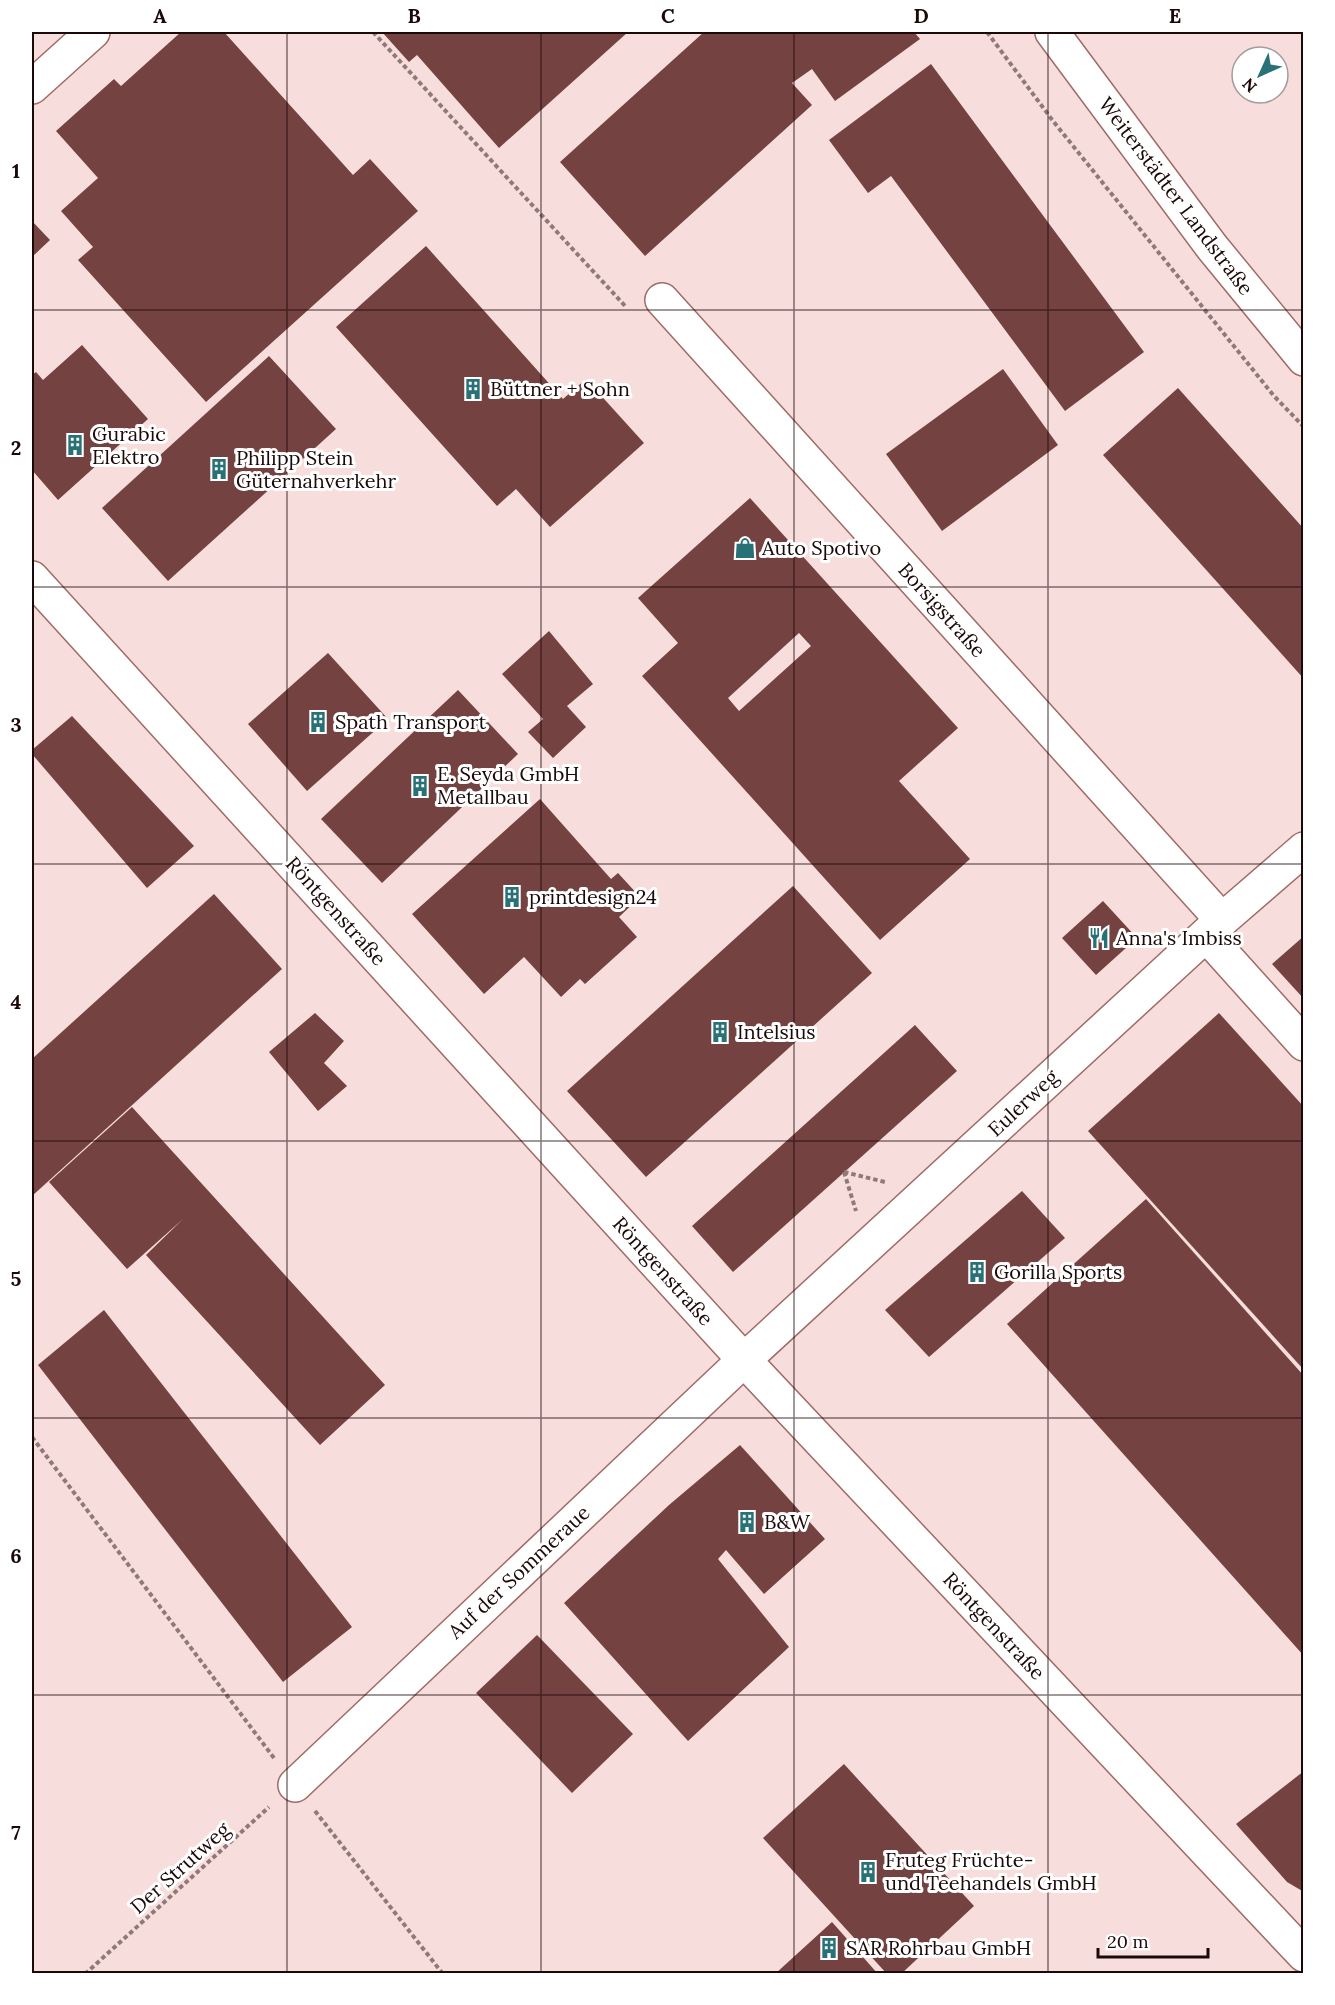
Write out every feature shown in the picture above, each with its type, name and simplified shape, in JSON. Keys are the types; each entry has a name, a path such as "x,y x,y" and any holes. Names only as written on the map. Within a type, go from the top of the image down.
{"street":[{"path":"32,87 93,32"},
{"name":"Weiterstädter Landstraße","path":"1052,32 1212,247 1304,359"},
{"name":"Borsigstraße","path":"662,300 1214,928 1304,1044"},
{"name":"Röntgenstraße","path":"32,578 744,1360 1304,1955"},
{"name":"Eulerweg","path":"744,1360 1214,928 1304,849"},
{"name":"Auf der Sommeraue","path":"295,1785 744,1360"}],"path":[{"path":"373,32 638,320 662,300"},
{"path":"987,32 1053,121 1274,396 1304,427"},
{"path":"857,1214 844,1172 893,1184"},
{"path":"32,1437 295,1785 443,1974"},
{"name":"Der Strutweg","path":"85,1974 295,1785"}],"building":[{"path":"181,32 224,32 353,175 370,159 418,211 206,402 78,260 93,247 61,211 98,178 56,131 114,79 121,86"},
{"path":"382,32 628,32 499,148 417,55 409,62"},
{"path":"704,32 914,32 920,39 835,101 812,69 792,83 812,105 645,256 560,162"},
{"path":"931,64 1144,352 1065,411 891,176 868,193 829,140"},
{"path":"32,221 50,240 32,257"},
{"name":"Büttner + Sohn","path":"426,246 563,399 586,379 644,443 550,527 516,489 497,506 336,327"},
{"name":"Gurabic Elektro","path":"82,345 148,419 58,500 32,470 32,375 36,372 43,380"},
{"name":"Philipp Stein Güternahverkehr","path":"269,356 336,429 168,581 102,508"},
{"path":"1003,369 1058,445 942,531 886,454"},
{"path":"1178,388 1304,529 1304,679 1103,455"},
{"path":"750,498 958,728 899,781 970,859 880,940 642,676 678,643 638,598","holes":["799,633 811,646 739,711 728,698"]},
{"path":"549,631 593,684 567,706 586,727 553,758 528,732 543,719 502,674"},
{"name":"Spath Transport","path":"328,653 388,719 307,791 248,724"},
{"name":"E. Seyda GmbH Metallbau","path":"458,690 518,754 382,883 321,819"},
{"path":"72,716 194,846 147,888 32,754 32,750"},
{"name":"printdesign24","path":"540,799 611,879 618,873 640,897 619,917 637,937 585,984 580,979 561,997 524,957 484,994 412,914"},
{"name":"Intelsius","path":"793,886 872,973 646,1177 567,1091"},
{"path":"214,894 282,969 32,1196 32,1059"},
{"name":"Anna's Imbiss","path":"1103,901 1137,938 1096,975 1062,938"},
{"path":"1304,936 1304,999 1272,964"},
{"path":"315,1013 344,1041 324,1063 347,1086 318,1111 269,1052"},
{"path":"1219,1013 1304,1107 1304,1370 1088,1131"},
{"path":"915,1025 957,1071 733,1272 692,1226"},
{"path":"132,1107 385,1385 320,1445 146,1255 183,1219 127,1269 49,1182"},
{"name":"Gorilla Sports","path":"1022,1191 1065,1238 929,1357 885,1310"},
{"path":"1146,1199 1304,1376 1304,1656 1007,1324"},
{"path":"104,1310 352,1627 283,1682 38,1365"},
{"path":"740,1445 825,1539 764,1594 726,1550 718,1559 789,1647 688,1741 564,1603 669,1505"},
{"path":"537,1635 633,1734 572,1793 476,1693"},
{"name":"Fruteg Früchte- und Teehandels GmbH","path":"844,1764 974,1906 901,1974 887,1974 763,1838"},
{"path":"1304,1771 1304,1892 1287,1882 1236,1824"},
{"name":"SAR Rohrbau GmbH","path":"832,1922 878,1974 775,1974"}],"place":[{"name":"Büttner + Sohn","path":"473,389"},
{"name":"Gurabic Elektro","path":"75,445"},
{"name":"Philipp Stein Güternahverkehr","path":"219,469"},
{"name":"Auto Spotivo","path":"745,548"},
{"name":"Spath Transport","path":"318,722"},
{"name":"E. Seyda GmbH Metallbau","path":"420,786"},
{"name":"printdesign24","path":"512,897"},
{"name":"Anna's Imbiss","path":"1099,938"},
{"name":"Intelsius","path":"720,1032"},
{"name":"Gorilla Sports","path":"977,1272"},
{"name":"B&W","path":"747,1522"},
{"name":"Fruteg Früchte- und Teehandels GmbH","path":"868,1872"},
{"name":"SAR Rohrbau GmbH","path":"829,1948"}]}
